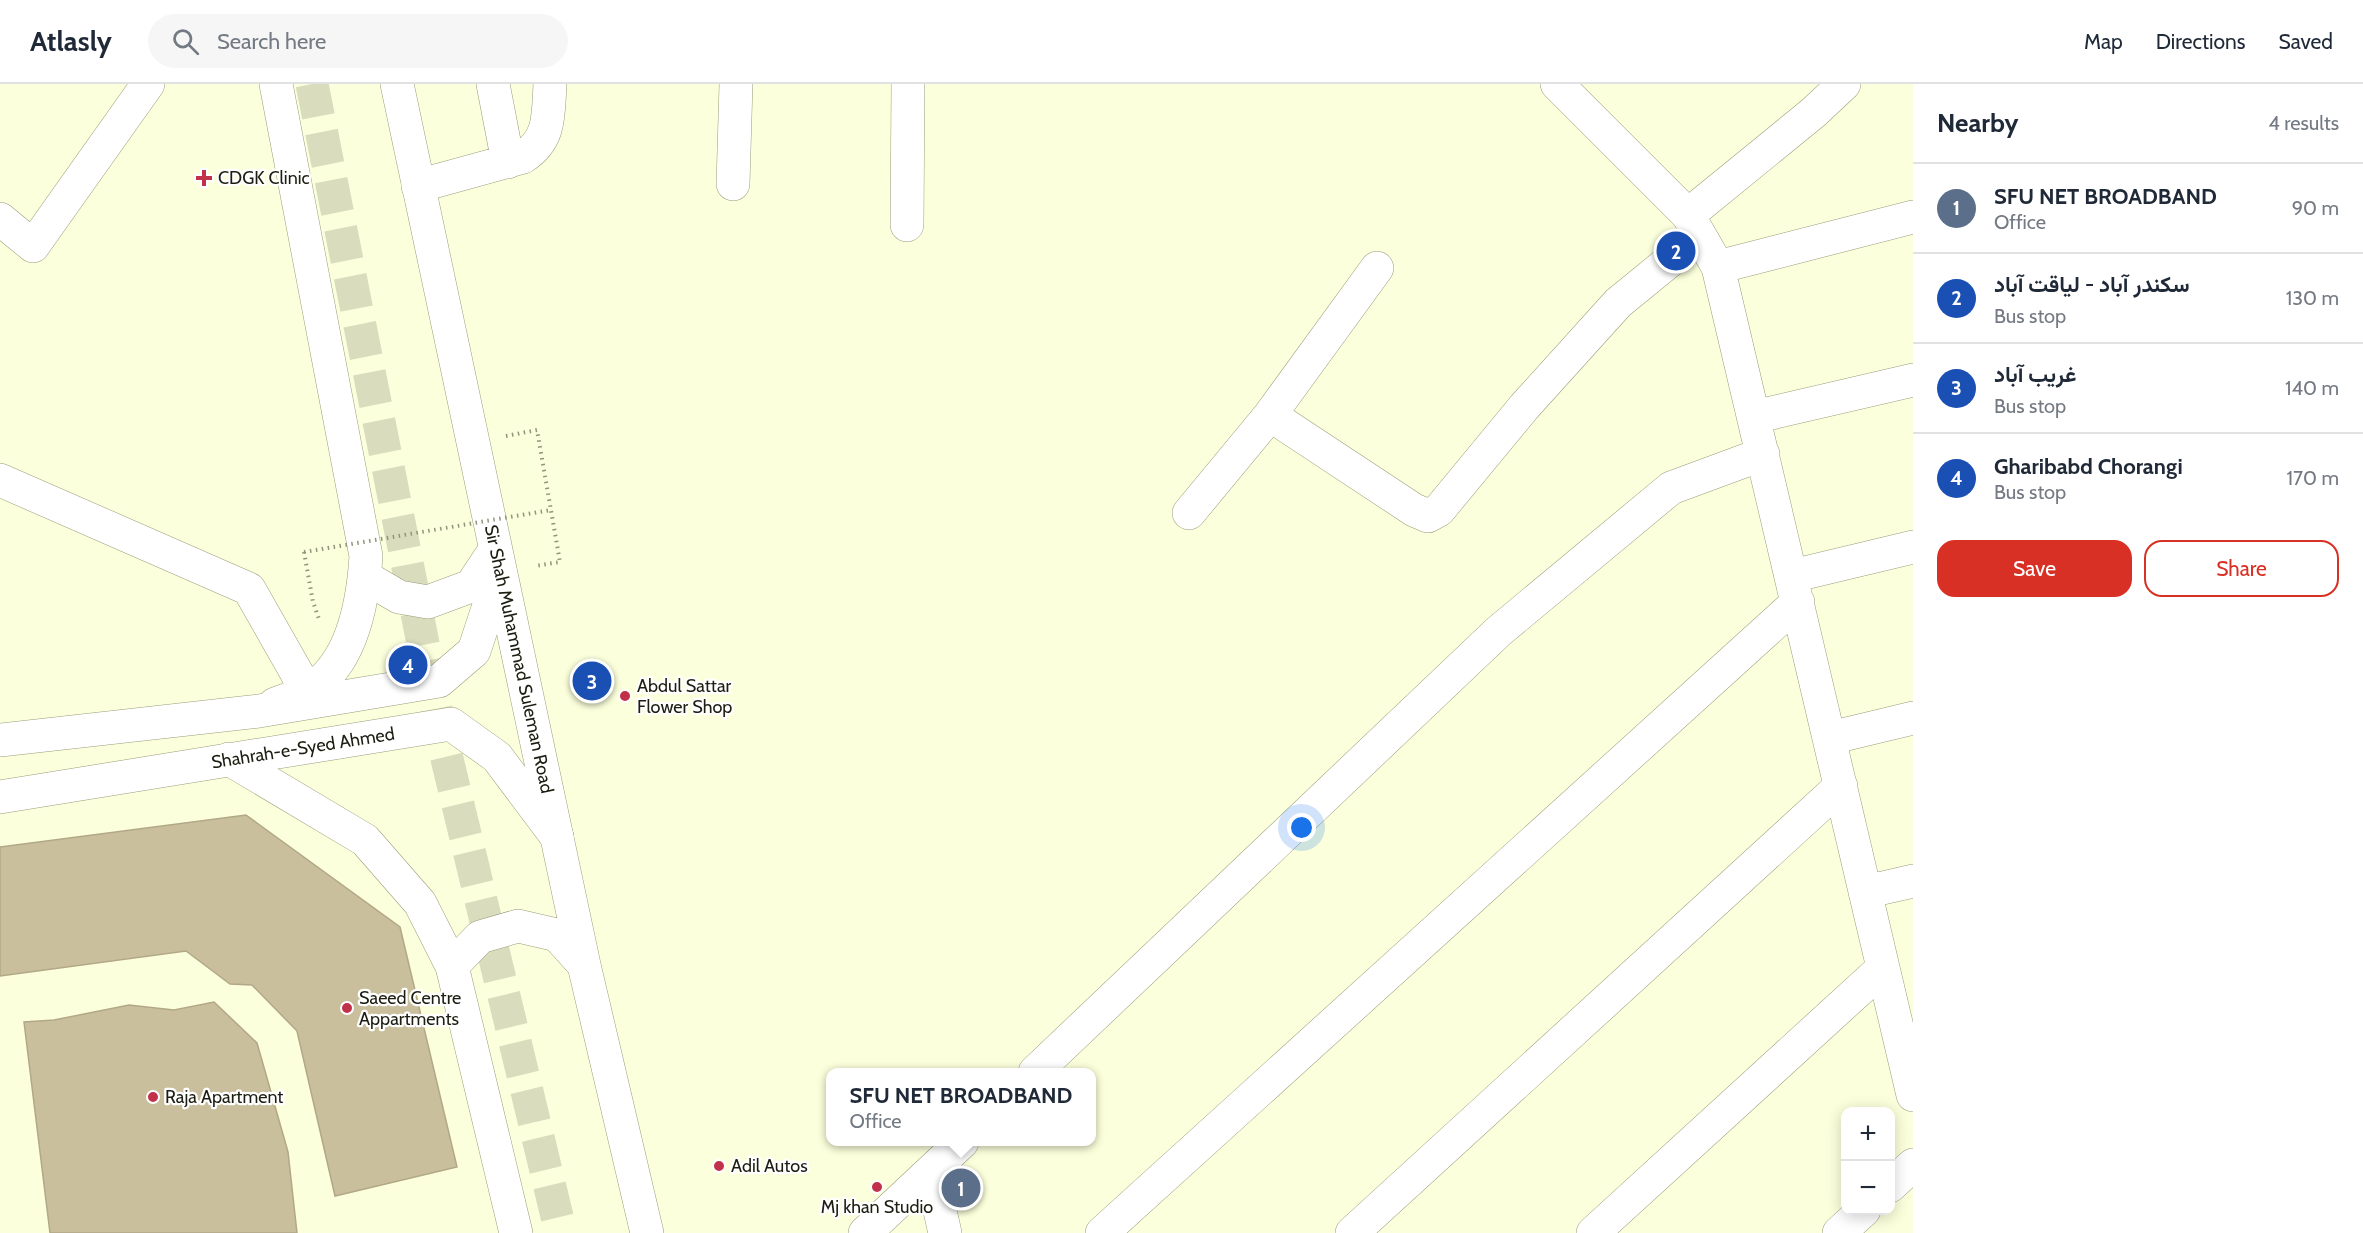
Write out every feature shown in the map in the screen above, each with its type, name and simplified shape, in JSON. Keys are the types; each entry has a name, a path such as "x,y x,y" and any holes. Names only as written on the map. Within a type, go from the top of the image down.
{"main road":[{"path":"0,219 33,246 148,84"},
{"path":"259,711 307,691 336,665 359,613 366,556 276,84"},
{"name":"Sir Shah Muhammad Suleman Road","path":"397,84 584,965 647,1233"},
{"path":"493,84 508,162"},
{"path":"418,186 508,162 536,149 547,127 550,84"},
{"path":"733,184 736,84"},
{"path":"907,225 908,84"},
{"path":"1557,84 1694,225 1718,267 1883,969 1908,1055 1913,1095"},
{"path":"1270,415 1414,510 1428,516 1439,510 1524,407 1618,303 1694,225 1844,84"},
{"path":"1718,267 1913,217"},
{"path":"1189,513 1270,415 1377,268"},
{"path":"1754,417 1913,380"},
{"path":"1039,1068 1499,631 1671,488 1763,454"},
{"path":"0,480 249,589 307,691"},
{"path":"1102,1233 1795,589 1913,547"},
{"path":"365,578 399,597 428,602 471,586 498,561"},
{"path":"0,740 259,711 439,681 474,651 498,561"},
{"path":"1830,738 1913,718"},
{"name":"Shahrah-e-Syed Ahmed","path":"0,797 451,724 497,757 557,837"},
{"path":"229,759 365,840 420,903 452,966 516,1233"},
{"path":"1352,1233 1841,786"},
{"path":"1865,892 1913,881"},
{"path":"452,966 480,937 518,926 557,935 584,965"},
{"path":"1593,1233 1883,969"},
{"path":"865,1233 958,1146"},
{"path":"1895,1181 1913,1165"},
{"path":"931,1171 945,1233"},
{"path":"1839,1233 1859,1215"}],"path":[{"path":"537,430 560,562"},
{"path":"313,602 304,552 551,510"}],"building":[{"name":"Saeed Centre Appartments","path":"246,815 400,927 457,1167 335,1196 297,1031 252,985 230,984 186,951 0,976 0,847"},
{"name":"Raja Apartment","path":"214,1002 257,1043 288,1152 297,1233 50,1233 24,1022 54,1020 129,1005 174,1010"}],"tunnel":[{"path":"312,84 441,734 561,1233"}],"place":[{"name":"CDGK Clinic","path":"204,178"},
{"name":"سکندر آباد - لیاقت آباد","path":"1676,251"},
{"name":"Gharibabd Chorangi","path":"408,665"},
{"name":"غریب آباد","path":"592,681"},
{"name":"Abdul Sattar Flower Shop","path":"625,696"},
{"name":"Saeed Centre Appartments","path":"347,1008"},
{"name":"Raja Apartment","path":"153,1097"},
{"name":"Adil Autos","path":"719,1166"},
{"name":"Mj khan Studio","path":"877,1187"},
{"name":"SFU NET BROADBAND","path":"961,1188"}]}
